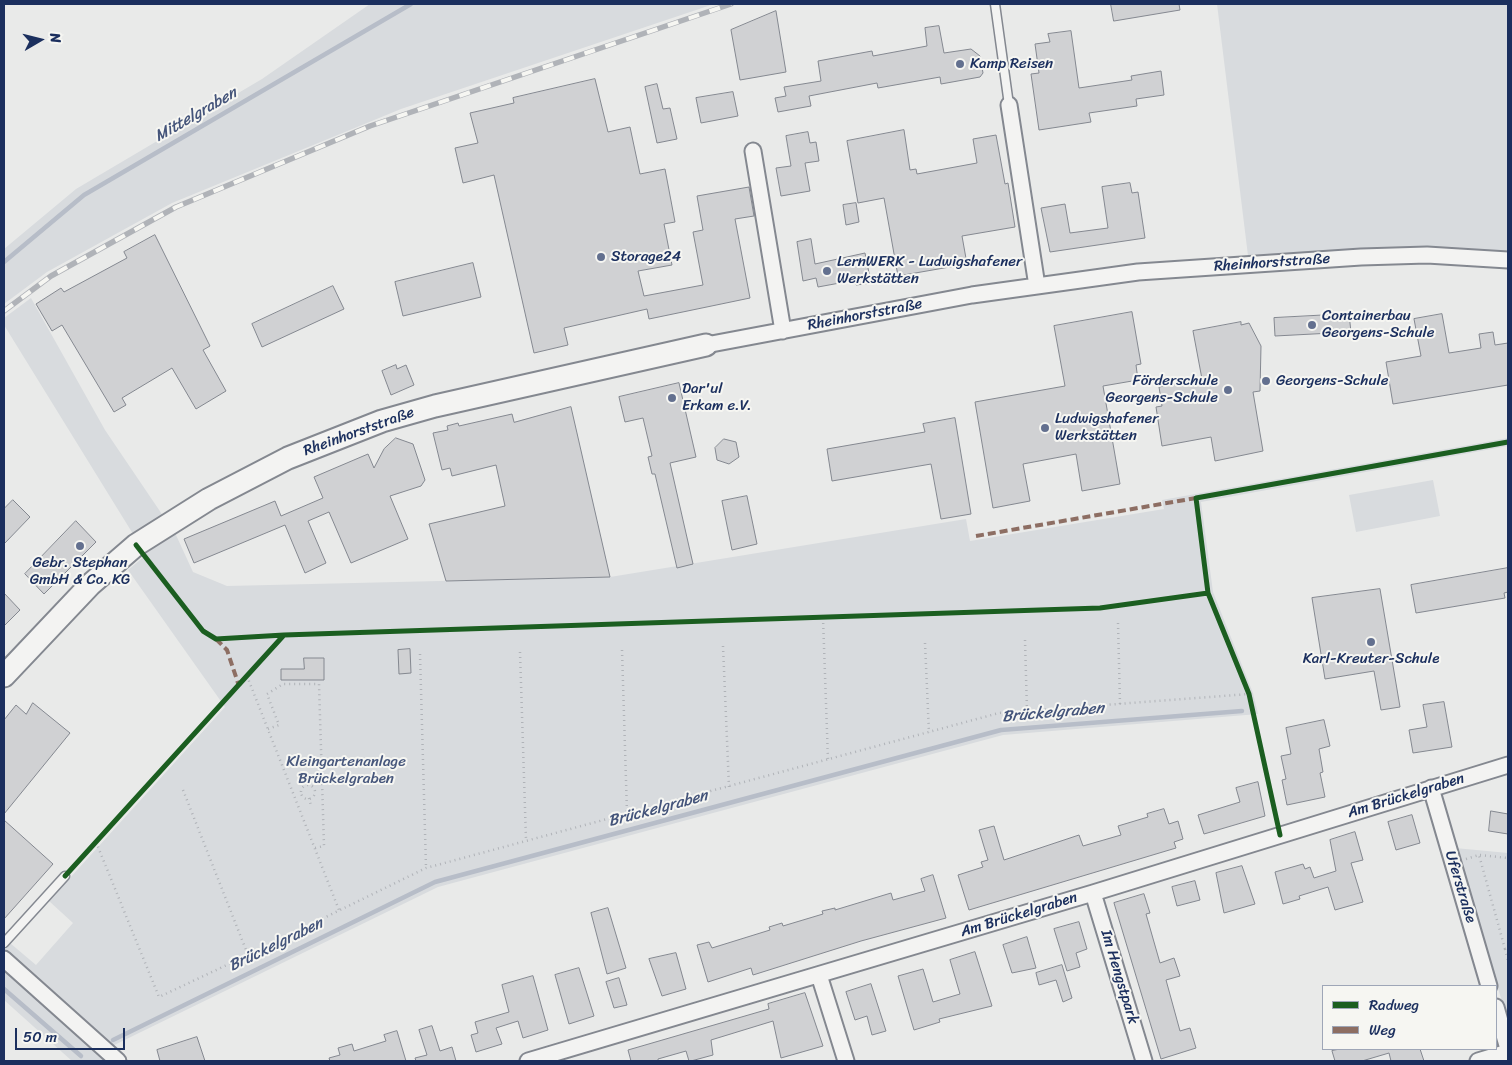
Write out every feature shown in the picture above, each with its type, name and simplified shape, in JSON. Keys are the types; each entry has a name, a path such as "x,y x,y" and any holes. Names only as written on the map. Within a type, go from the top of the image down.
{"street":[{"path":"1009,105 1037,286"},
{"path":"753,151 783,331"},
{"name":"Rheinhorststraße","path":"4,676 85,590 136,545 209,499 288,458 382,421 435,406 706,345 972,295 1037,286 1164,269 1361,257 1427,255 1508,260"},
{"name":"Am Brückelgraben","path":"528,1061 1093,893 1508,765"},
{"name":"Uferstraße","path":"1431,788 1490,985"},
{"name":"Im Hengstpark","path":"1093,893 1144,1061"},
{"path":"4,959 118,1061"},
{"path":"819,975 846,1061"},
{"path":"1478,1061 1508,1051 1497,1011"}],"lane":[{"path":"995,4 1009,105"},
{"path":"4,943 65,876"}],"path":[{"path":"823,618 828,760"},
{"path":"1118,623 1120,704"},
{"path":"1025,640 1027,711"},
{"path":"925,643 929,733"},
{"path":"723,646 729,787"},
{"path":"622,650 627,814"},
{"path":"520,652 526,841"},
{"path":"420,654 426,868"},
{"path":"247,676 339,910"},
{"path":"268,729 278,725 267,694 283,684 319,684 324,846 315,848"},
{"path":"96,842 159,997 426,868 999,713 1249,694"},
{"path":"306,778 307,785"},
{"path":"307,785 311,786 314,790"},
{"path":"301,793 303,787 307,785"},
{"path":"314,790 322,789"},
{"path":"183,790 248,955"},
{"path":"301,793 303,797 309,798 314,794 314,790"},
{"path":"294,794 301,793"},
{"path":"309,798 311,806"},
{"path":"1453,862 1479,855 1508,858"},
{"path":"1479,855 1506,948 1508,961"}],"green space":[{"path":"370,4 714,4 401,109 172,203 47,272 4,304 4,249 76,189 262,79"},
{"path":"1217,4 1508,4 1508,268 1427,263 1361,264 1250,272"},
{"name":"Kleingartenanlage Brückelgraben","path":"31,298 105,430 176,535 193,572 227,586 610,577 966,519 970,541 1164,509 1162,500 1508,438 1508,446 1201,502 1213,592 1253,693 1258,714 1003,735 438,887 100,1052 110,1061 72,1061 4,1000 4,951 10,943 36,965 73,923 49,901 225,707 128,570 146,555 4,325 4,318"},
{"path":"1433,480 1440,516 1356,532 1349,495"},
{"path":"1455,848 1508,853 1508,1021"}],"building":[{"path":"1111,4 1179,4 1180,10 1114,21"},
{"path":"776,11 786,72 740,80 731,30"},
{"path":"939,26 944,53 971,49 980,56 983,73 980,77 941,84 940,77 878,88 877,83 809,96 811,106 778,112 775,98 786,96 784,87 821,81 818,61 872,51 873,56 927,46 925,28"},
{"path":"1071,31 1079,88 1132,80 1131,76 1161,71 1164,95 1136,99 1137,106 1089,113 1091,122 1039,130 1031,74 1039,73 1035,44 1050,42 1048,34"},
{"path":"595,79 608,132 630,127 640,174 665,169 675,222 664,224 672,265 638,271 644,296 703,285 693,232 703,230 697,196 749,187 754,216 735,219 750,298 649,319 647,309 564,328 568,345 534,353 494,175 463,183 455,148 478,143 470,113 514,103 513,98"},
{"path":"657,84 663,109 670,108 677,139 657,143 645,87"},
{"path":"733,92 738,116 701,123 696,98"},
{"path":"904,130 910,170 916,169 917,174 977,163 973,139 996,135 1005,184 1008,183 1015,227 962,236 967,264 898,276 884,198 858,203 847,141"},
{"path":"808,132 810,143 816,142 819,161 805,163 810,191 781,196 776,168 791,166 786,136"},
{"path":"1130,183 1132,193 1138,192 1145,238 1050,252 1041,208 1065,204 1070,233 1108,228 1102,187"},
{"path":"856,203 859,222 846,225 843,205"},
{"path":"155,235 210,346 203,350 226,391 196,409 172,368 122,398 126,405 114,412 62,325 52,331 36,304 61,288 64,292 127,258 124,252"},
{"name":"LernWERK - Ludwigshafener Werkstätten","path":"811,239 815,264 865,253 871,283 856,285 856,280 818,287 816,278 803,281 797,242"},
{"path":"473,263 481,297 403,316 395,282"},
{"path":"333,286 344,309 262,347 252,324"},
{"name":"Ludwigshafener Werkstätten","path":"1132,312 1141,364 1136,365 1138,380 1103,386 1120,484 1082,491 1076,454 1023,464 1030,501 993,508 975,402 1065,386 1054,326"},
{"name":"Containerbau Georgens-Schule","path":"1349,314 1351,332 1275,336 1274,318"},
{"path":"1442,314 1449,353 1481,348 1479,334 1493,332 1495,345 1508,343 1508,385 1393,404 1386,362 1421,356 1414,319"},
{"name":"Förderschule Georgens-Schule","path":"1241,322 1241,325 1249,323 1261,346 1260,391 1253,392 1263,451 1215,461 1211,437 1162,446 1156,407 1162,406 1159,387 1202,379 1193,331"},
{"path":"396,365 397,369 406,365 414,385 391,395 382,371"},
{"path":"679,383 696,457 670,463 693,564 677,568 655,474 652,474 648,457 652,456 643,418 625,422 619,397"},
{"path":"571,407 610,577 446,581 429,524 505,506 496,465 452,476 450,468 442,470 433,433 448,430 447,426 458,423 459,426 512,414 514,422"},
{"path":"955,418 971,514 941,519 931,464 832,481 827,449 925,432 923,424"},
{"path":"396,438 413,444 425,480 421,486 390,496 408,539 351,563 329,512 308,521 326,563 305,573 285,525 194,563 184,539 275,501 281,516 323,498 314,477 368,454 374,468 384,449"},
{"path":"724,439 736,442 739,457 729,464 717,460 715,448"},
{"path":"747,496 757,544 732,550 722,501"},
{"path":"13,500 30,517 4,544 4,509"},
{"path":"76,521 96,542 44,594 25,574"},
{"path":"1508,568 1508,592 1504,593 1505,598 1416,613 1411,585"},
{"path":"1380,589 1400,707 1381,710 1374,671 1325,679 1312,598"},
{"path":"4,593 20,610 4,626"},
{"path":"410,649 411,673 399,674 398,650"},
{"path":"304,658 324,658 324,680 281,680 281,669 304,669"},
{"path":"1444,702 1452,747 1413,753 1409,730 1427,727 1423,705"},
{"path":"33,703 70,733 4,814 4,720 16,705 26,714"},
{"path":"1324,720 1330,746 1319,749 1323,772 1320,773 1325,797 1287,805 1282,780 1286,779 1281,756 1291,754 1286,728"},
{"path":"1258,782 1265,816 1204,834 1198,815 1240,802 1236,788"},
{"path":"1164,809 1169,824 1178,821 1183,839 1174,842 1176,848 969,910 958,875 983,867 981,862 988,860 979,830 994,826 1004,860 1079,835 1083,846 1121,835 1118,826 1148,817 1147,814"},
{"path":"1491,811 1508,814 1508,834 1489,831"},
{"path":"1412,815 1420,843 1396,850 1388,822"},
{"path":"4,820 53,864 4,919"},
{"path":"1355,832 1363,860 1351,863 1363,902 1335,910 1328,887 1299,896 1300,899 1283,904 1275,872 1303,864 1305,869 1310,867 1314,878 1336,871 1330,840"},
{"path":"1242,866 1255,904 1224,913 1216,873"},
{"path":"933,875 946,918 861,941 753,975 751,968 708,982 697,945 709,942 712,948 770,930 769,927 782,923 783,926 823,914 822,911 835,908 835,910 891,893 893,900 925,891 921,879"},
{"path":"1195,881 1200,900 1177,906 1172,887"},
{"path":"1144,894 1150,913 1146,914 1160,963 1174,958 1180,976 1166,980 1180,1031 1190,1028 1196,1048 1161,1059 1114,903"},
{"path":"608,908 626,968 607,974 591,913"},
{"path":"1079,922 1087,949 1076,953 1080,967 1067,971 1054,929"},
{"path":"1027,937 1036,968 1012,973 1003,945"},
{"path":"975,952 992,1006 939,1019 940,1022 914,1030 898,976 923,969 933,1002 960,994 950,960"},
{"path":"676,953 686,989 662,996 649,959"},
{"path":"1062,965 1072,998 1063,1002 1056,980 1039,985 1036,973"},
{"path":"579,968 594,1016 569,1024 555,975"},
{"path":"533,976 548,1030 523,1038 518,1021 496,1028 502,1044 476,1052 471,1035 478,1033 475,1022 509,1012 502,985"},
{"path":"619,978 627,1005 614,1008 606,982"},
{"path":"871,984 886,1031 872,1035 867,1016 855,1020 846,992"},
{"path":"805,993 823,1046 781,1058 773,1021 711,1040 713,1055 689,1061 686,1051 658,1059 658,1061 631,1061 628,1050 769,1009 768,1004"},
{"path":"432,1026 440,1051 452,1047 456,1061 416,1061 415,1058 427,1055 419,1030"},
{"path":"397,1031 406,1061 330,1061 329,1058 340,1055 338,1048 352,1044 354,1051 386,1041 384,1035"},
{"path":"197,1037 205,1061 160,1061 157,1050"},
{"path":"1420,1050 1424,1061 1391,1061 1389,1053 1362,1061 1335,1061 1332,1051"}],"waterway":[{"name":"Mittelgraben","path":"4,262 84,195 411,4"},
{"name":"Brückelgraben","path":"113,1040 435,882 1001,730 1242,711"},
{"name":"Brückelgraben","path":"4,989 81,1056"}],"railway":[{"path":"4,311 51,276 176,207 370,126 731,4"}],"marked path":[{"path":"976,536 1196,498"},
{"path":"216,639 227,650 239,686"}],"cycle path":[{"path":"1280,835 1249,694 1208,593 1196,498 1508,442"},
{"path":"136,545 203,631 216,639 284,635"},
{"path":"65,876 284,635 1100,608 1208,593"}],"place":[{"name":"Kamp Reisen","path":"960,64"},
{"name":"Storage24","path":"601,257"},
{"name":"LernWERK - Ludwigshafener Werkstätten","path":"827,271"},
{"name":"Containerbau Georgens-Schule","path":"1312,325"},
{"name":"Georgens-Schule","path":"1266,381"},
{"name":"Förderschule Georgens-Schule","path":"1228,390"},
{"name":"Dar'ul Erkam e.V.","path":"672,398"},
{"name":"Ludwigshafener Werkstätten","path":"1045,428"},
{"name":"Gebr. Stephan GmbH & Co. KG","path":"80,546"},
{"name":"Karl-Kreuter-Schule","path":"1371,642"}]}
